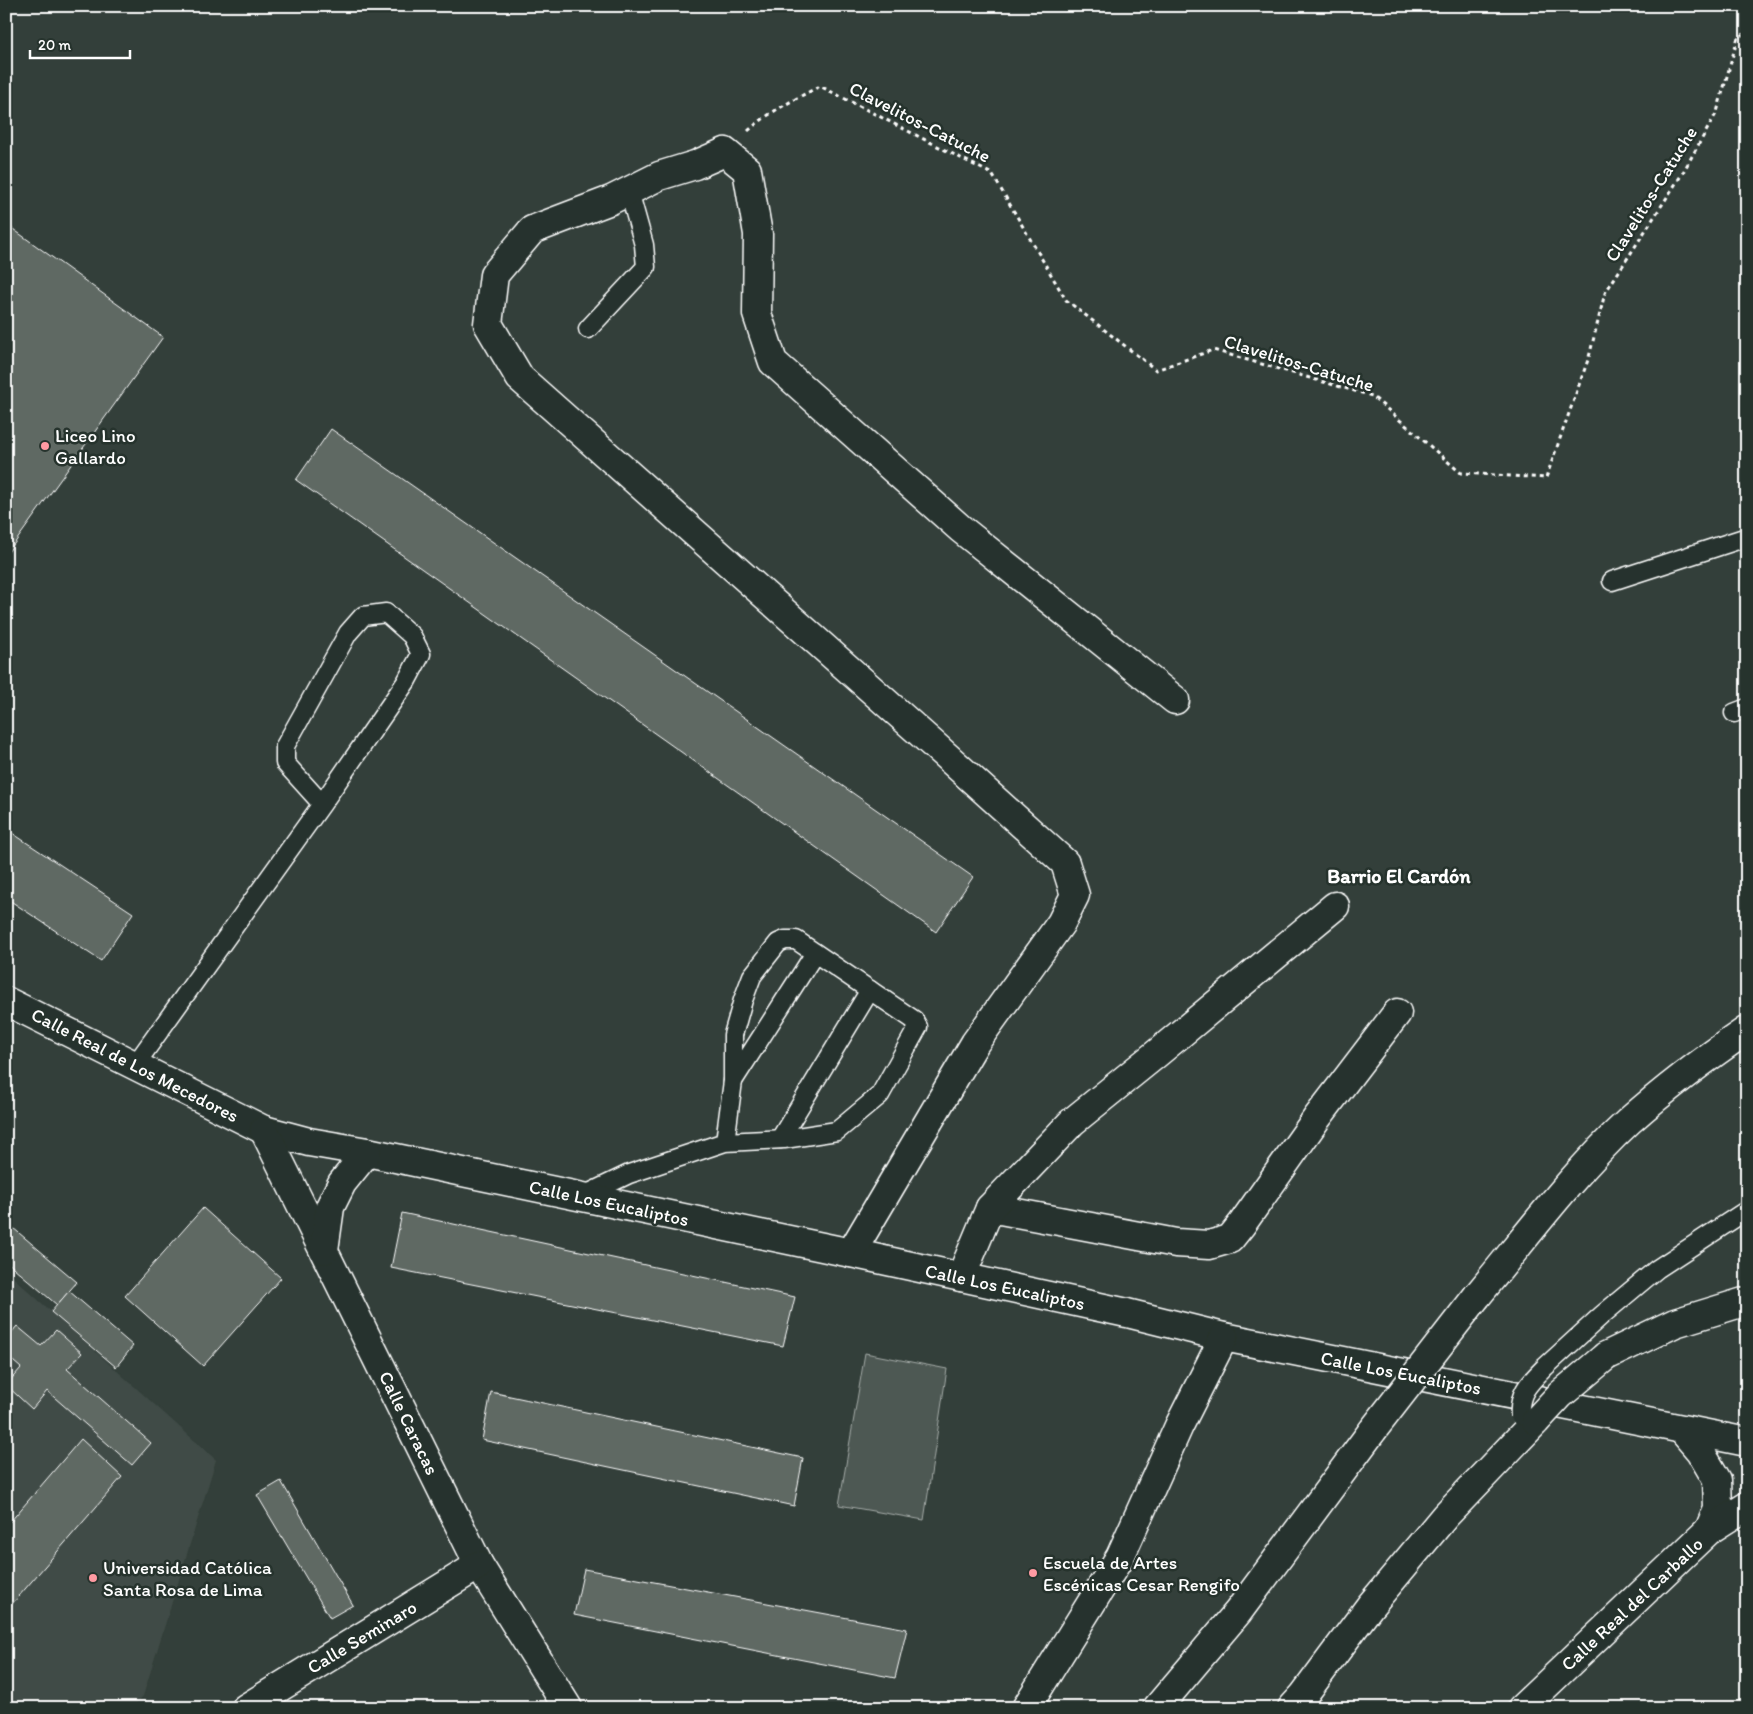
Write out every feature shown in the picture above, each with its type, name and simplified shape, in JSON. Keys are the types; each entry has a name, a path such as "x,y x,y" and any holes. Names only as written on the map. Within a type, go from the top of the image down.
{"main road":[{"path":"851,1253 975,1043 1061,922 1075,895 1065,863 520,378 488,324 494,275 532,230 611,200 658,176 694,165 725,152 748,170 758,234 757,314 773,362 962,530 1175,700"},
{"path":"962,1278 990,1208 1072,1122 1335,906"},
{"name":"Calle Real de Los Mecedores","path":"6,1001 264,1130"},
{"path":"990,1208 1176,1243 1210,1245 1230,1239 1397,1013"},
{"path":"1156,1708 1238,1612 1373,1430 1477,1296 1560,1195 1629,1122 1674,1083 1747,1030"},
{"name":"Calle Los Eucaliptos","path":"264,1130 318,1144 367,1152 851,1253 1127,1313 1224,1337 1747,1442"},
{"name":"Calle Caracas","path":"264,1130 479,1565 568,1708"},
{"path":"324,1250 330,1207 342,1184 367,1152"},
{"path":"1292,1708 1370,1606 1445,1516 1527,1423 1606,1356 1675,1323 1747,1301"},
{"path":"1026,1708 1120,1557 1179,1426 1224,1337"},
{"path":"1682,1430 1700,1451 1717,1480 1718,1508 1709,1530"},
{"name":"Calle Real del Carballo","path":"1522,1708 1709,1530 1747,1506"},
{"name":"Calle Seminaro","path":"246,1708 479,1565"}],"lane":[{"path":"588,329 646,268 644,245 629,191"},
{"path":"1612,581 1747,537"},
{"path":"135,1065 322,804 406,682 421,654 412,636 386,613 363,616 348,633 285,746 284,763 322,804"},
{"path":"581,1197 629,1174 725,1142 780,1139 836,1131 880,1095 918,1027 914,1020 796,940 785,940 778,943 752,976 733,1035 733,1081 725,1142"},
{"path":"733,1081 815,953"},
{"path":"780,1139 870,990"},
{"path":"1527,1423 1520,1401 1526,1388 1545,1367 1656,1269 1747,1210"}],"path":[{"name":"Clavelitos-Catuche","path":"725,152 762,117 820,86 992,174 1066,300 1156,370 1213,350 1372,396 1461,473 1546,478 1589,357 1606,293 1682,174 1717,112 1738,37 1747,33"}],"shaded area":[{"name":"Universidad Católica Santa Rosa de Lima","path":"6,1271 216,1460 143,1696 132,1708 6,1708"},
{"path":"865,1353 947,1369 924,1520 839,1505"}],"building":[{"name":"Liceo Lino Gallardo","path":"6,224 163,337 6,555"},
{"path":"331,429 973,877 936,932 296,480"},
{"path":"6,829 133,913 101,961 6,898"},
{"path":"203,1208 281,1278 203,1366 125,1296"},
{"path":"402,1213 795,1297 783,1346 391,1268"},
{"path":"6,1222 77,1282 57,1305 6,1261"},
{"path":"69,1291 133,1346 116,1367 51,1312"},
{"path":"17,1326 41,1346 56,1330 82,1353 67,1369 151,1443 132,1465 47,1391 32,1409 6,1385 21,1368 6,1355 6,1339"},
{"path":"491,1392 803,1458 794,1506 482,1440"},
{"path":"81,1439 122,1477 6,1611 6,1519 10,1522"},
{"path":"281,1481 353,1605 330,1618 257,1495"},
{"path":"584,1569 907,1629 895,1678 574,1615"}],"place":[{"name":"Liceo Lino Gallardo","path":"45,446"},
{"name":"Escuela de Artes Escénicas Cesar Rengifo","path":"1033,1573"},
{"name":"Universidad Católica Santa Rosa de Lima","path":"93,1578"}],"district":[{"name":"Barrio El Cardón","path":"1399,876"}]}
